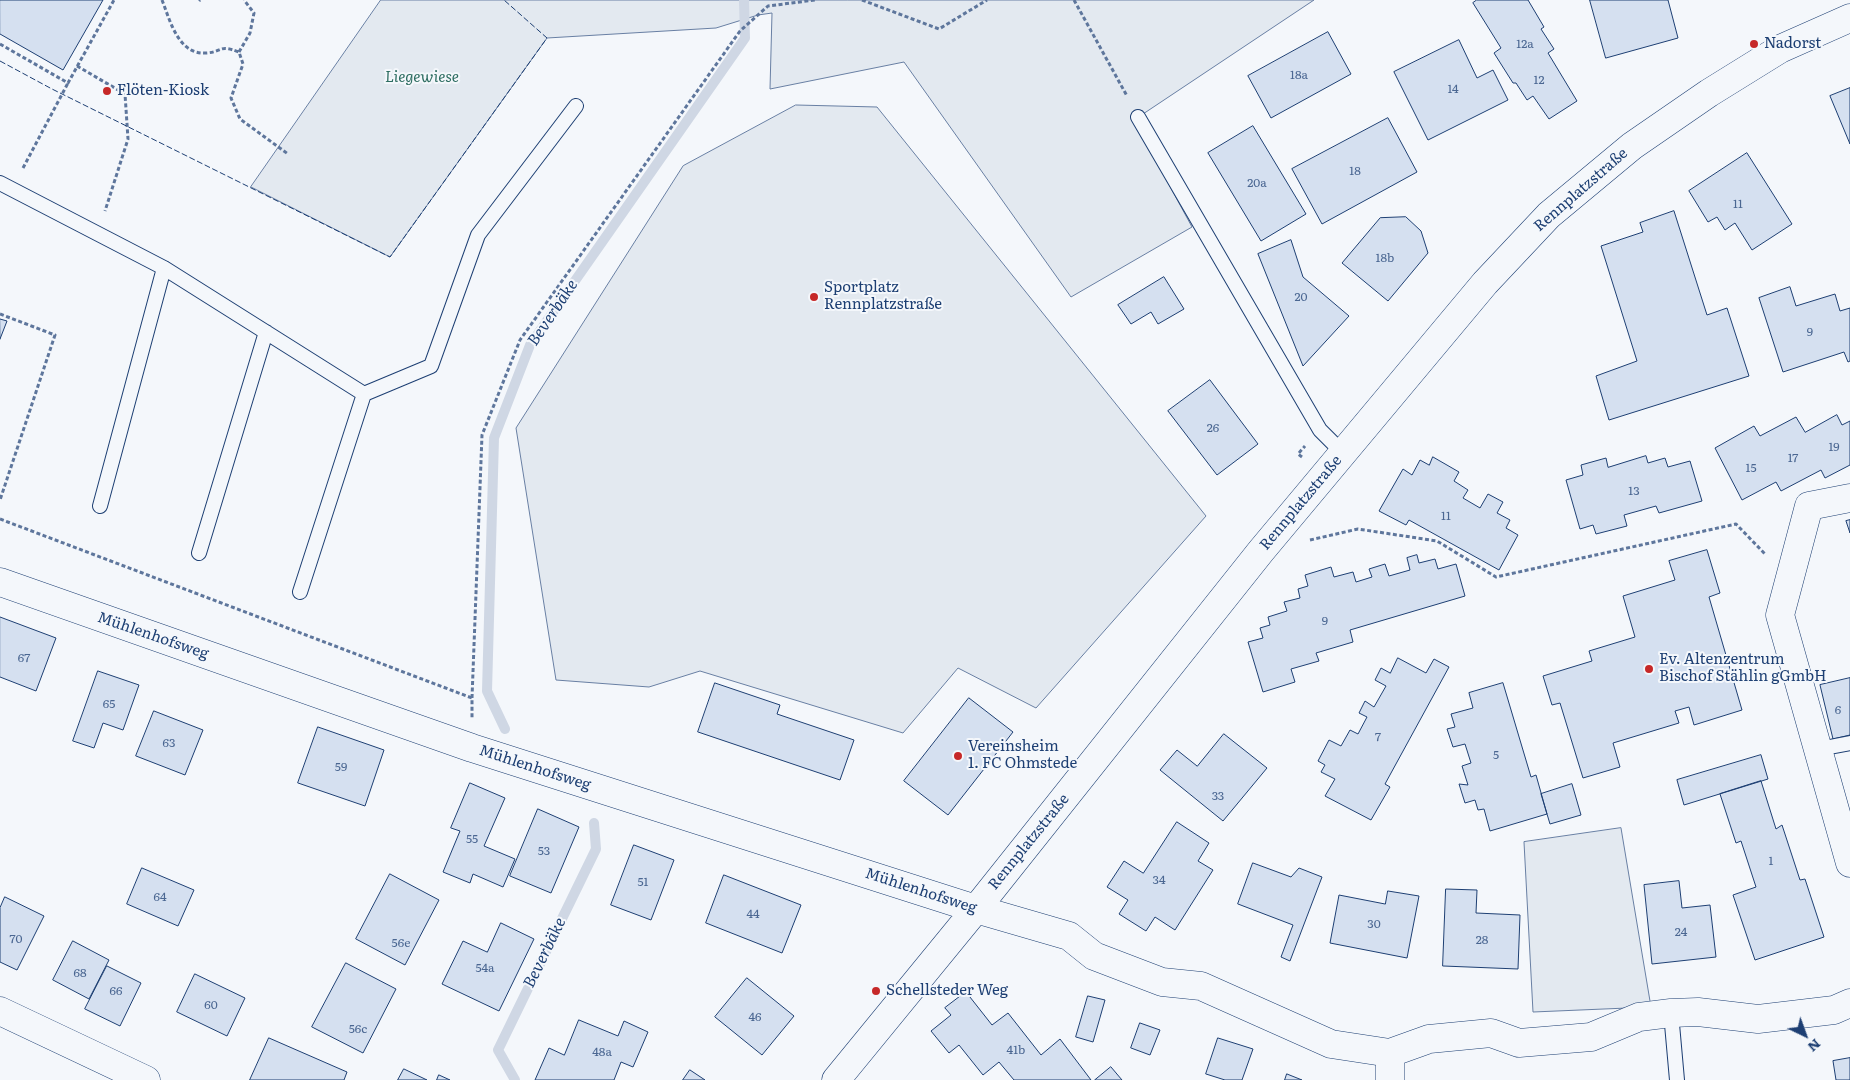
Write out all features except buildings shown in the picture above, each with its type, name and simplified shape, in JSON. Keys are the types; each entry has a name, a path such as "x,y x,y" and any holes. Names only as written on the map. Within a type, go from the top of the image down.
{"street":[{"name":"Rennplatzstraße","path":"836,1080 976,909 1261,551 1485,283 1549,215 1632,146 1709,93 1780,49 1850,18"},
{"path":"1850,498 1808,506 1780,615 1850,863"},
{"name":"Mühlenhofsweg","path":"0,582 472,748 976,909 1068,936 1094,956 1162,982 1201,986 1331,1044 1390,1053 1429,1039 1491,1033 1518,1042 1591,1037 1640,1017 1698,1012 1758,1019 1834,1010 1850,1003"},
{"path":"0,1011 146,1080"},
{"path":"1390,1053 1390,1080"}],"lane":[{"path":"300,592 364,394 431,366 478,235 576,106"},
{"path":"1138,117 1320,430 1343,453"},
{"path":"6,186 164,268 364,394"},
{"path":"100,506 164,268"},
{"path":"199,554 266,332"},
{"path":"1819,749 1850,744"},
{"path":"1671,1013 1677,1080"}],"path":[{"path":"6,186 68,83 114,0"},
{"path":"162,0 177,38 191,50 205,53 226,47 239,52"},
{"path":"244,0 254,13 250,33 239,52 243,64 231,98 240,119 288,154"},
{"path":"472,748 472,698 482,435 520,340 740,31 768,6 815,0"},
{"path":"862,0 939,29 987,0"},
{"path":"1074,0 1138,117"},
{"path":"0,44 68,83"},
{"path":"77,66 125,94 128,139 98,234"},
{"path":"0,314 55,335 0,500"},
{"path":"1320,430 1298,454 1325,474"},
{"path":"0,518 472,698"},
{"path":"1311,534 1305,541 1358,529 1437,541 1496,577 1736,524 1789,577"}],"green space":[{"name":"Liegewiese","path":"381,0 1314,0 1134,120 1192,227 1071,297 904,62 770,89 772,13 758,15 716,28 547,38 390,257 251,187"},
{"name":"Sportplatz Rennplatzstraße","path":"796,105 877,107 1206,516 1036,708 958,668 903,733 700,671 649,687 556,680 516,428 683,166"},
{"path":"1621,828 1651,1007 1533,1012 1524,842"}],"waterway":[{"name":"Beverbäke","path":"505,729 487,691 494,438 530,345 745,38 744,0"},
{"name":"Beverbäke","path":"515,1080 498,1050 596,849 594,823"}],"fence":[{"path":"0,61 52,89 390,257 547,38 504,0"}],"place":[{"name":"Nadorst","path":"1754,44"},
{"name":"Flöten-Kiosk","path":"107,91"},
{"name":"Sportplatz Rennplatzstraße","path":"814,297"},
{"name":"Ev. Altenzentrum Bischof Stählin gGmbH","path":"1649,669"},
{"name":"Vereinsheim 1. FC Ohmstede","path":"958,756"},
{"name":"Schellsteder Weg","path":"876,991"}]}
